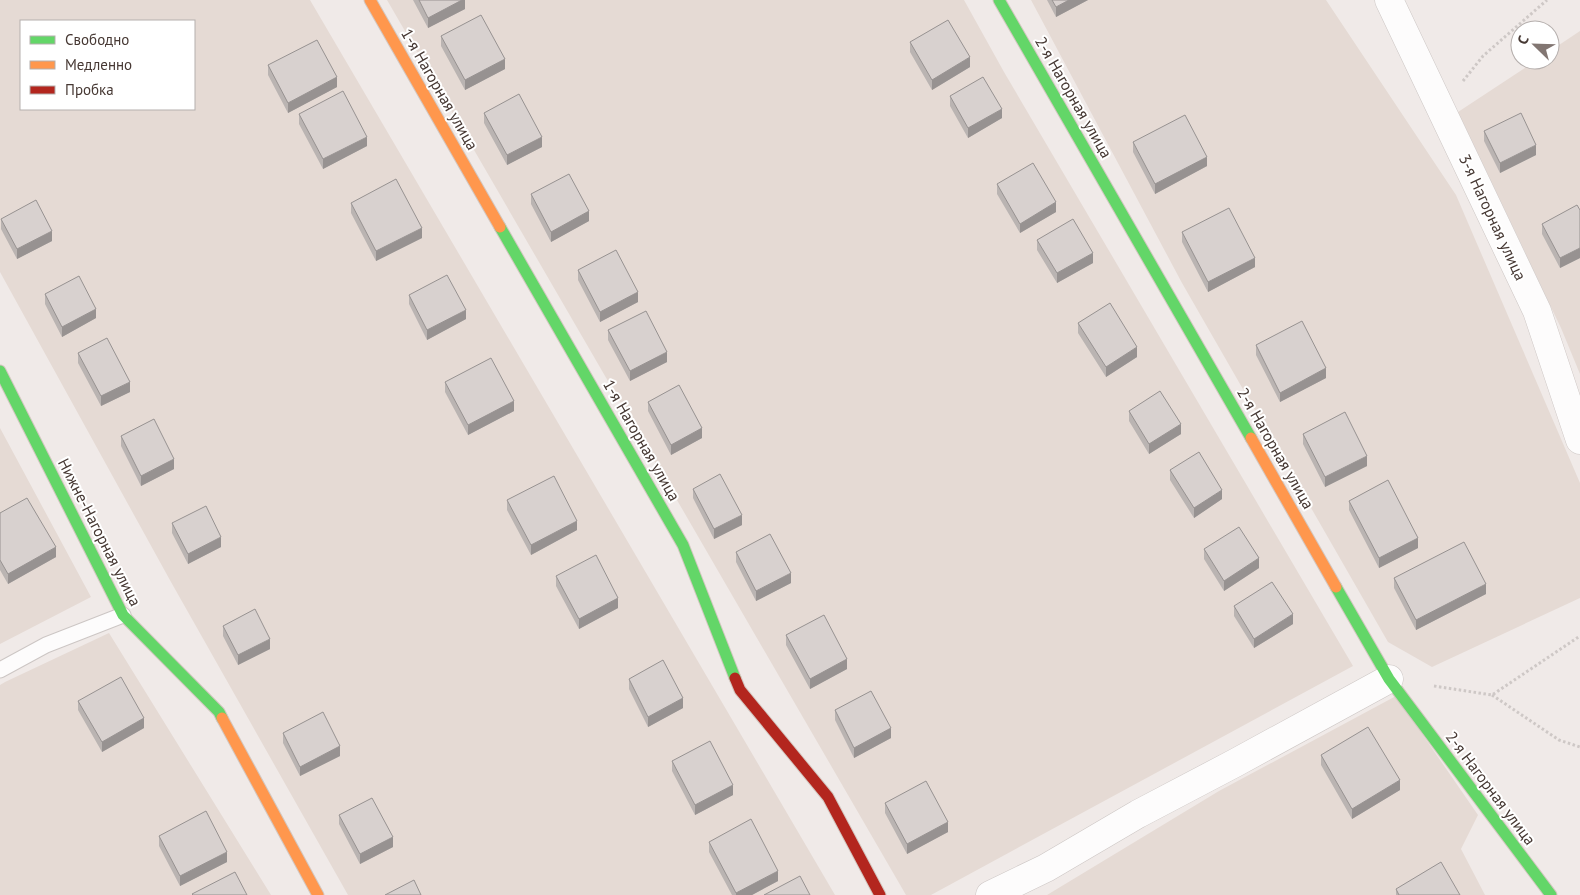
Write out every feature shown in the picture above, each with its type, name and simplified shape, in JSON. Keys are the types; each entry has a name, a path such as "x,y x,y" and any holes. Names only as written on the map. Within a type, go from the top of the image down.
{"street":[{"name":"1-я Нагорная улица","path":"370,0 683,545 740,690 828,797 880,895"},
{"name":"2-я Нагорная улица","path":"999,0 1389,679 1551,895"},
{"name":"3-я Нагорная улица","path":"1390,0 1537,311 1580,440"},
{"name":"Нижне-Нагорная улица","path":"0,371 123,615 219,712 318,895"},
{"path":"990,895 1046,868 1138,814 1389,679"}],"lane":[{"path":"0,670 46,644 123,615"}],"path":[{"path":"1441,108 1483,56 1547,0"},
{"path":"1492,695 1580,636"},
{"path":"1389,679 1492,695 1559,740 1580,748"}],"shaded area":[{"path":"0,0 310,0 835,895 348,895 171,582 0,272"},
{"path":"387,0 964,0 1004,72 1353,666 931,895 906,895"},
{"path":"1031,0 1326,0 1456,195 1580,483 1580,598 1432,667 1388,642 1182,283"},
{"path":"1580,31 1580,374 1561,328 1458,112 1522,70 1560,70 1560,44"},
{"path":"0,428 91,597 0,644"},
{"path":"109,633 271,895 0,895 0,685"},
{"path":"1396,696 1478,815 1461,849 1485,895 1047,895 1219,791"}],"building":[{"path":"419,0 462,0 428,18"},
{"path":"1052,0 1069,0 1056,7"},
{"path":"481,15 505,59 465,80 441,36"},
{"path":"948,20 970,57 932,80 910,42"},
{"path":"317,40 337,77 288,103 268,65"},
{"path":"983,77 1002,109 968,128 950,96"},
{"path":"343,91 367,137 323,159 299,114"},
{"path":"519,94 542,137 507,155 484,113"},
{"path":"1521,113 1536,145 1500,163 1484,131"},
{"path":"1185,115 1207,157 1155,184 1133,142"},
{"path":"1033,163 1056,202 1020,224 997,184"},
{"path":"569,174 589,211 551,232 531,194"},
{"path":"396,179 422,228 376,251 351,203"},
{"path":"36,200 52,231 17,249 1,219"},
{"path":"1577,205 1580,210 1580,248 1560,258 1542,224"},
{"path":"1229,208 1255,258 1208,282 1182,232"},
{"path":"1073,219 1093,253 1057,273 1037,240"},
{"path":"616,250 638,292 600,312 578,270"},
{"path":"447,275 466,310 427,330 409,295"},
{"path":"79,276 96,309 62,327 45,294"},
{"path":"1110,303 1137,347 1106,367 1078,323"},
{"path":"646,311 667,352 630,371 608,330"},
{"path":"1302,321 1326,368 1280,393 1256,345"},
{"path":"107,338 130,382 101,396 78,353"},
{"path":"491,358 514,401 468,425 445,382"},
{"path":"679,385 702,428 671,445 648,402"},
{"path":"1160,391 1181,424 1149,444 1129,411"},
{"path":"1345,412 1367,456 1325,477 1303,434"},
{"path":"154,419 174,459 141,476 121,436"},
{"path":"1199,452 1222,490 1194,508 1170,470"},
{"path":"720,474 742,515 714,529 693,489"},
{"path":"554,476 577,521 531,545 507,500"},
{"path":"1388,480 1418,538 1379,558 1349,501"},
{"path":"27,498 56,547 8,574 0,560 0,513"},
{"path":"206,506 221,537 188,554 172,523"},
{"path":"1239,527 1259,558 1224,581 1204,549"},
{"path":"770,534 791,573 756,591 736,552"},
{"path":"1464,542 1486,584 1416,620 1394,578"},
{"path":"596,555 618,598 579,619 556,576"},
{"path":"1272,582 1293,614 1254,639 1234,606"},
{"path":"255,609 270,639 238,655 223,626"},
{"path":"824,615 847,659 810,679 786,635"},
{"path":"663,660 683,698 648,717 629,679"},
{"path":"121,677 144,718 102,742 78,701"},
{"path":"871,691 891,728 854,748 835,710"},
{"path":"323,712 340,746 300,767 283,733"},
{"path":"1368,727 1400,780 1352,809 1321,755"},
{"path":"710,741 733,785 695,805 672,761"},
{"path":"926,781 948,822 907,844 885,803"},
{"path":"372,798 393,837 360,854 339,815"},
{"path":"206,811 227,852 180,876 159,836"},
{"path":"751,819 778,871 736,893 709,842"},
{"path":"1441,862 1460,895 1399,895 1396,889"},
{"path":"235,872 247,895 192,894"},
{"path":"800,876 810,895 764,895"},
{"path":"414,880 421,895 385,895"}],"traffic: fast":[{"path":"999,0 1251,438"},
{"path":"500,227 683,545 735,678"},
{"path":"0,371 123,615 219,712 222,718"},
{"path":"1336,587 1389,679 1551,895"}],"traffic: slow":[{"path":"370,0 500,227"},
{"path":"1251,438 1336,587"},
{"path":"222,718 318,895"}],"traffic: jam":[{"path":"735,678 740,690 828,797 880,895"}]}
